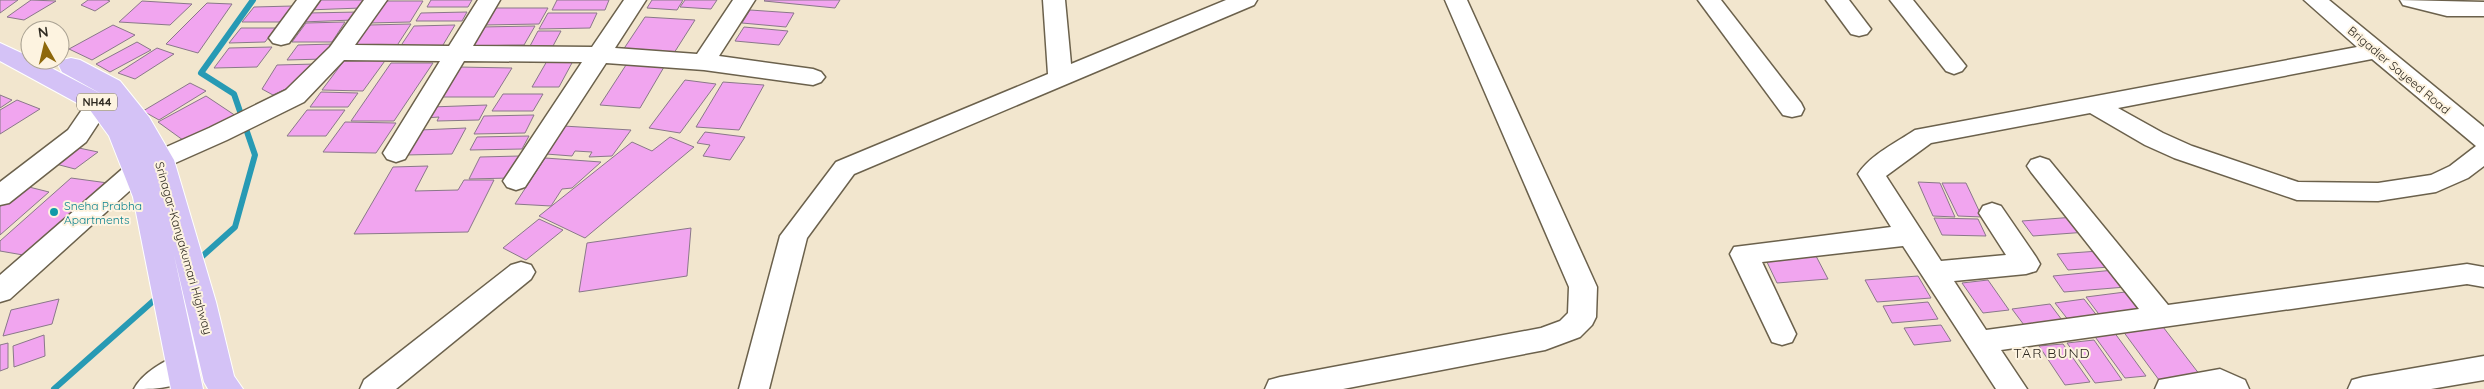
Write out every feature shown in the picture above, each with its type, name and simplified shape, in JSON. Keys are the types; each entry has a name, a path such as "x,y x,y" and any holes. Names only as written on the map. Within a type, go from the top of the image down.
{"highway":[{"path":"0,33 20,41"},
{"name":"Srinagar-Kanyakumari Highway","path":"0,51 99,104 121,134 149,165"},
{"name":"Srinagar-Kanyakumari Highway","path":"70,66 111,87 140,123 157,193 201,302 220,382 227,389"},
{"name":"Srinagar-Kanyakumari Highway","path":"157,193 171,314 185,378"}],"street":[{"path":"281,38 309,0"},
{"path":"0,291 149,165 295,96 338,52 376,0"},
{"path":"396,153 458,54 489,0"},
{"path":"516,181 635,0"},
{"path":"704,62 744,0"},
{"path":"1054,0 1060,78"},
{"path":"754,389 794,236 845,168 1246,0"},
{"path":"1280,389 1382,380 1545,339 1570,329 1582,317 1583,287 1456,0"},
{"path":"1709,0 1792,109"},
{"path":"1836,0 1859,29"},
{"path":"1901,0 1954,66"},
{"name":"Brigadier Sayeed Road","path":"2315,0 2484,140"},
{"path":"2411,0 2433,8 2463,11 2484,9"},
{"path":"2012,389 1979,342 1871,174 1924,136 2376,51"},
{"path":"338,52 600,54 704,62 814,77"},
{"path":"0,196 76,136 99,104"},
{"path":"2093,104 2154,140 2183,152 2297,191 2378,192 2436,183 2459,172 2484,153"},
{"path":"2040,166 2161,316"},
{"path":"1934,272 2026,264 1992,213"},
{"path":"1782,334 1744,254 1910,235"},
{"path":"375,389 521,272"},
{"path":"1979,342 2467,274 2484,277"},
{"path":"2363,389 2484,368"},
{"path":"149,389 185,378"},
{"path":"2170,389 2220,381 2234,389"}],"building":[{"path":"0,0 18,0 0,13"},
{"path":"31,0 56,1 24,20 7,17"},
{"path":"88,0 110,1 95,11 81,5"},
{"path":"314,0 367,0 361,8 307,10"},
{"path":"431,0 472,0 468,7 427,7"},
{"path":"557,0 609,0 605,10 552,10"},
{"path":"652,0 683,0 677,10 647,8"},
{"path":"685,0 717,0 711,9 680,7"},
{"path":"765,0 840,0 835,8 764,1"},
{"path":"142,1 192,4 170,25 119,22"},
{"path":"384,1 423,1 410,22 369,23"},
{"path":"207,3 232,4 198,53 166,44"},
{"path":"293,6 282,22 242,22 254,7"},
{"path":"494,8 548,8 539,24 484,25"},
{"path":"750,10 794,13 786,27 742,23"},
{"path":"359,12 353,20 302,22 308,13"},
{"path":"467,12 462,21 416,21 421,13"},
{"path":"548,13 597,13 590,28 539,29"},
{"path":"645,17 695,20 674,53 623,50"},
{"path":"345,22 332,42 292,42 306,23"},
{"path":"411,24 396,47 354,48 369,25"},
{"path":"113,25 135,35 92,60 70,48"},
{"path":"455,25 440,50 398,50 414,26"},
{"path":"535,26 524,45 470,46 481,27"},
{"path":"744,27 788,31 779,45 735,41"},
{"path":"241,28 276,28 265,42 229,43"},
{"path":"538,31 561,31 553,46 530,46"},
{"path":"137,42 151,50 110,72 96,64"},
{"path":"334,44 324,59 287,60 298,45"},
{"path":"272,47 257,67 214,68 229,48"},
{"path":"157,48 174,54 135,79 118,73"},
{"path":"346,58 387,58 363,91 322,90"},
{"path":"547,61 573,61 559,87 532,87"},
{"path":"391,63 433,63 394,121 351,121"},
{"path":"316,64 302,81 273,95 262,89 277,65"},
{"path":"626,65 664,67 640,108 600,105"},
{"path":"458,67 512,68 494,97 439,97"},
{"path":"685,80 716,84 680,133 649,128"},
{"path":"723,82 764,85 739,130 696,127"},
{"path":"190,83 206,91 159,120 143,111"},
{"path":"321,92 358,93 348,107 310,107"},
{"path":"503,94 543,94 533,111 492,111"},
{"path":"0,95 12,100 0,108"},
{"path":"206,96 236,116 187,143 158,122"},
{"path":"17,100 40,109 0,134 0,110"},
{"path":"487,105 479,120 437,121 439,117 425,118 431,107"},
{"path":"307,110 345,110 326,136 287,136"},
{"path":"534,115 525,133 474,134 484,116"},
{"path":"345,122 396,123 376,153 323,152"},
{"path":"563,126 631,130 612,156 589,157 592,152 575,151 572,156 546,154"},
{"path":"466,128 452,154 405,155 420,130"},
{"path":"705,132 745,137 730,160 703,156 710,145 697,143"},
{"path":"529,136 522,149 470,150 477,137"},
{"path":"670,137 694,147 585,238 539,216 632,142 652,151"},
{"path":"74,147 98,152 75,169 52,163"},
{"path":"520,156 510,178 469,179 480,157"},
{"path":"545,158 601,162 572,188 562,189 551,206 515,204"},
{"path":"428,166 415,191 458,190 464,180 494,180 468,232 354,234 393,167"},
{"name":"Sneha Prabha Apartments","path":"71,178 108,183 29,256 0,251 0,241"},
{"path":"1918,182 1940,183 1955,217 1933,216"},
{"path":"1942,183 1966,183 1982,217 1958,216"},
{"path":"25,186 49,192 0,235 0,206"},
{"path":"2075,217 2087,232 2033,236 2022,221"},
{"path":"1934,218 1978,219 1986,236 1942,235"},
{"path":"539,219 563,230 526,260 503,248"},
{"path":"691,228 687,276 579,292 587,243"},
{"path":"2099,251 2110,267 2068,270 2057,254"},
{"path":"1816,256 1828,279 1777,283 1766,260"},
{"path":"2114,270 2126,287 2064,292 2053,276"},
{"path":"1918,276 1931,298 1877,302 1865,280"},
{"path":"1988,280 2009,310 1983,313 1962,283"},
{"path":"2133,291 2152,314 2104,321 2086,297"},
{"path":"59,299 52,324 3,336 11,310"},
{"path":"2084,299 2102,322 2073,326 2055,303"},
{"path":"1928,302 1938,319 1892,323 1883,306"},
{"path":"2050,304 2068,328 2030,333 2012,309"},
{"path":"2160,323 2200,375 2159,380 2120,327"},
{"path":"1941,325 1951,341 1914,345 1904,328"},
{"path":"2114,332 2146,376 2125,378 2093,334"},
{"path":"44,335 45,356 14,367 13,346"},
{"path":"2094,340 2122,380 2095,383 2067,343"},
{"path":"8,343 8,368 0,371 0,345"},
{"path":"2063,344 2090,382 2065,385 2039,346"}],"waterway":[{"path":"197,261 235,227 255,155 234,94 201,73 253,0"},
{"path":"54,389 160,295"}],"place":[{"name":"Sneha Prabha Apartments","path":"54,212"}],"district":[{"name":"TAR BUND","path":"2052,353"}]}
